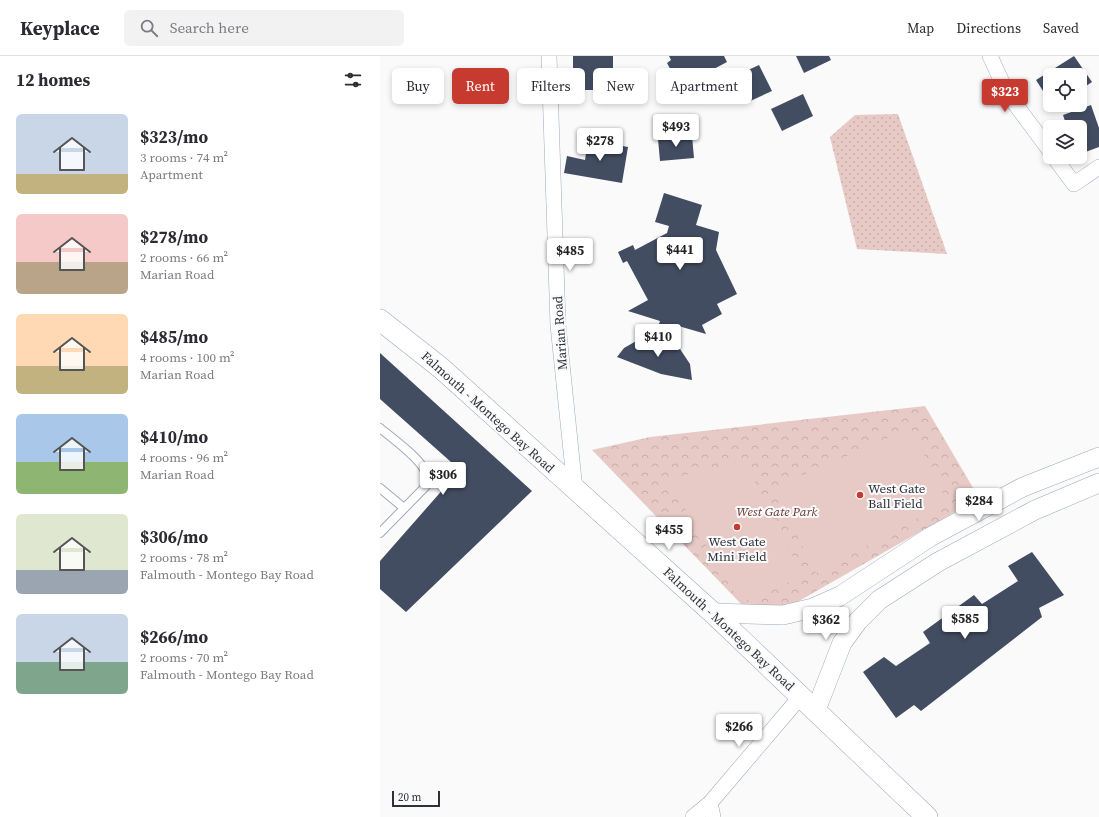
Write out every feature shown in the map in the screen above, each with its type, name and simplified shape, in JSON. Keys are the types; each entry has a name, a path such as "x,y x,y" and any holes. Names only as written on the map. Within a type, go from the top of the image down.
{"main road":[{"name":"Falmouth - Montego Bay Road","path":"380,320 441,368 713,613 927,817"}],"street":[{"name":"Marian Road","path":"549,56 558,325 576,490"},
{"path":"990,56 1007,93 1043,142"},
{"path":"1059,164 1074,184 1099,168"},
{"path":"713,613 783,615 813,608 840,596 930,537 1023,487 1099,457"},
{"path":"693,817 712,810 809,703 842,643 858,621 879,600 938,562 1035,510 1099,483"}],"lane":[{"path":"380,428 420,463 425,472 426,486 380,533"},
{"path":"380,488 404,508"}],"green space":[{"path":"898,114 947,254 857,249 830,137 855,115"},
{"name":"West Gate Park","path":"925,406 979,498 785,609 745,608 592,450 650,437"},
{"name":"West Gate Ball Field","path":"911,428 947,502 816,573 773,488"},
{"name":"West Gate Mini Field","path":"744,461 803,576 740,603 668,479"}],"building":[{"path":"573,56 613,56 613,68 593,68 593,90 585,90 585,68 573,68"},
{"path":"669,56 724,56 727,62 716,68 670,68 667,63 671,60"},
{"path":"796,56 829,56 831,60 804,73"},
{"path":"1074,56 1082,68 1055,68"},
{"path":"759,65 772,91 752,100 752,68"},
{"path":"1087,75 1092,82 1087,85"},
{"path":"1043,76 1043,91 1036,80"},
{"path":"803,94 813,116 782,131 771,109"},
{"path":"1091,105 1099,128 1099,147 1087,151 1087,120 1065,120 1063,115 1071,112 1087,112 1087,106"},
{"path":"692,136 694,158 660,161 658,139"},
{"path":"588,140 628,147 622,183 564,173 567,156 585,160"},
{"path":"664,193 702,205 696,225 719,232 716,250 737,294 717,304 722,314 702,325 706,334 675,325 671,341 655,336 660,321 628,311 648,300 627,261 623,263 618,252 633,245 635,250 667,233 669,226 655,222"},
{"path":"654,338 671,342 680,349 690,364 692,380 661,374 617,357 624,348 638,340"},
{"path":"380,353 532,491 406,612 380,589 380,561 460,470 380,399"},
{"path":"1032,552 1064,595 1039,608 1042,617 921,711 914,705 896,718 863,672 884,657 896,666 930,643 923,632 974,595 982,604 1018,581 1008,566"}],"place":[{"name":"West Gate Ball Field","path":"860,495"},
{"name":"West Gate Mini Field","path":"737,527"}]}
